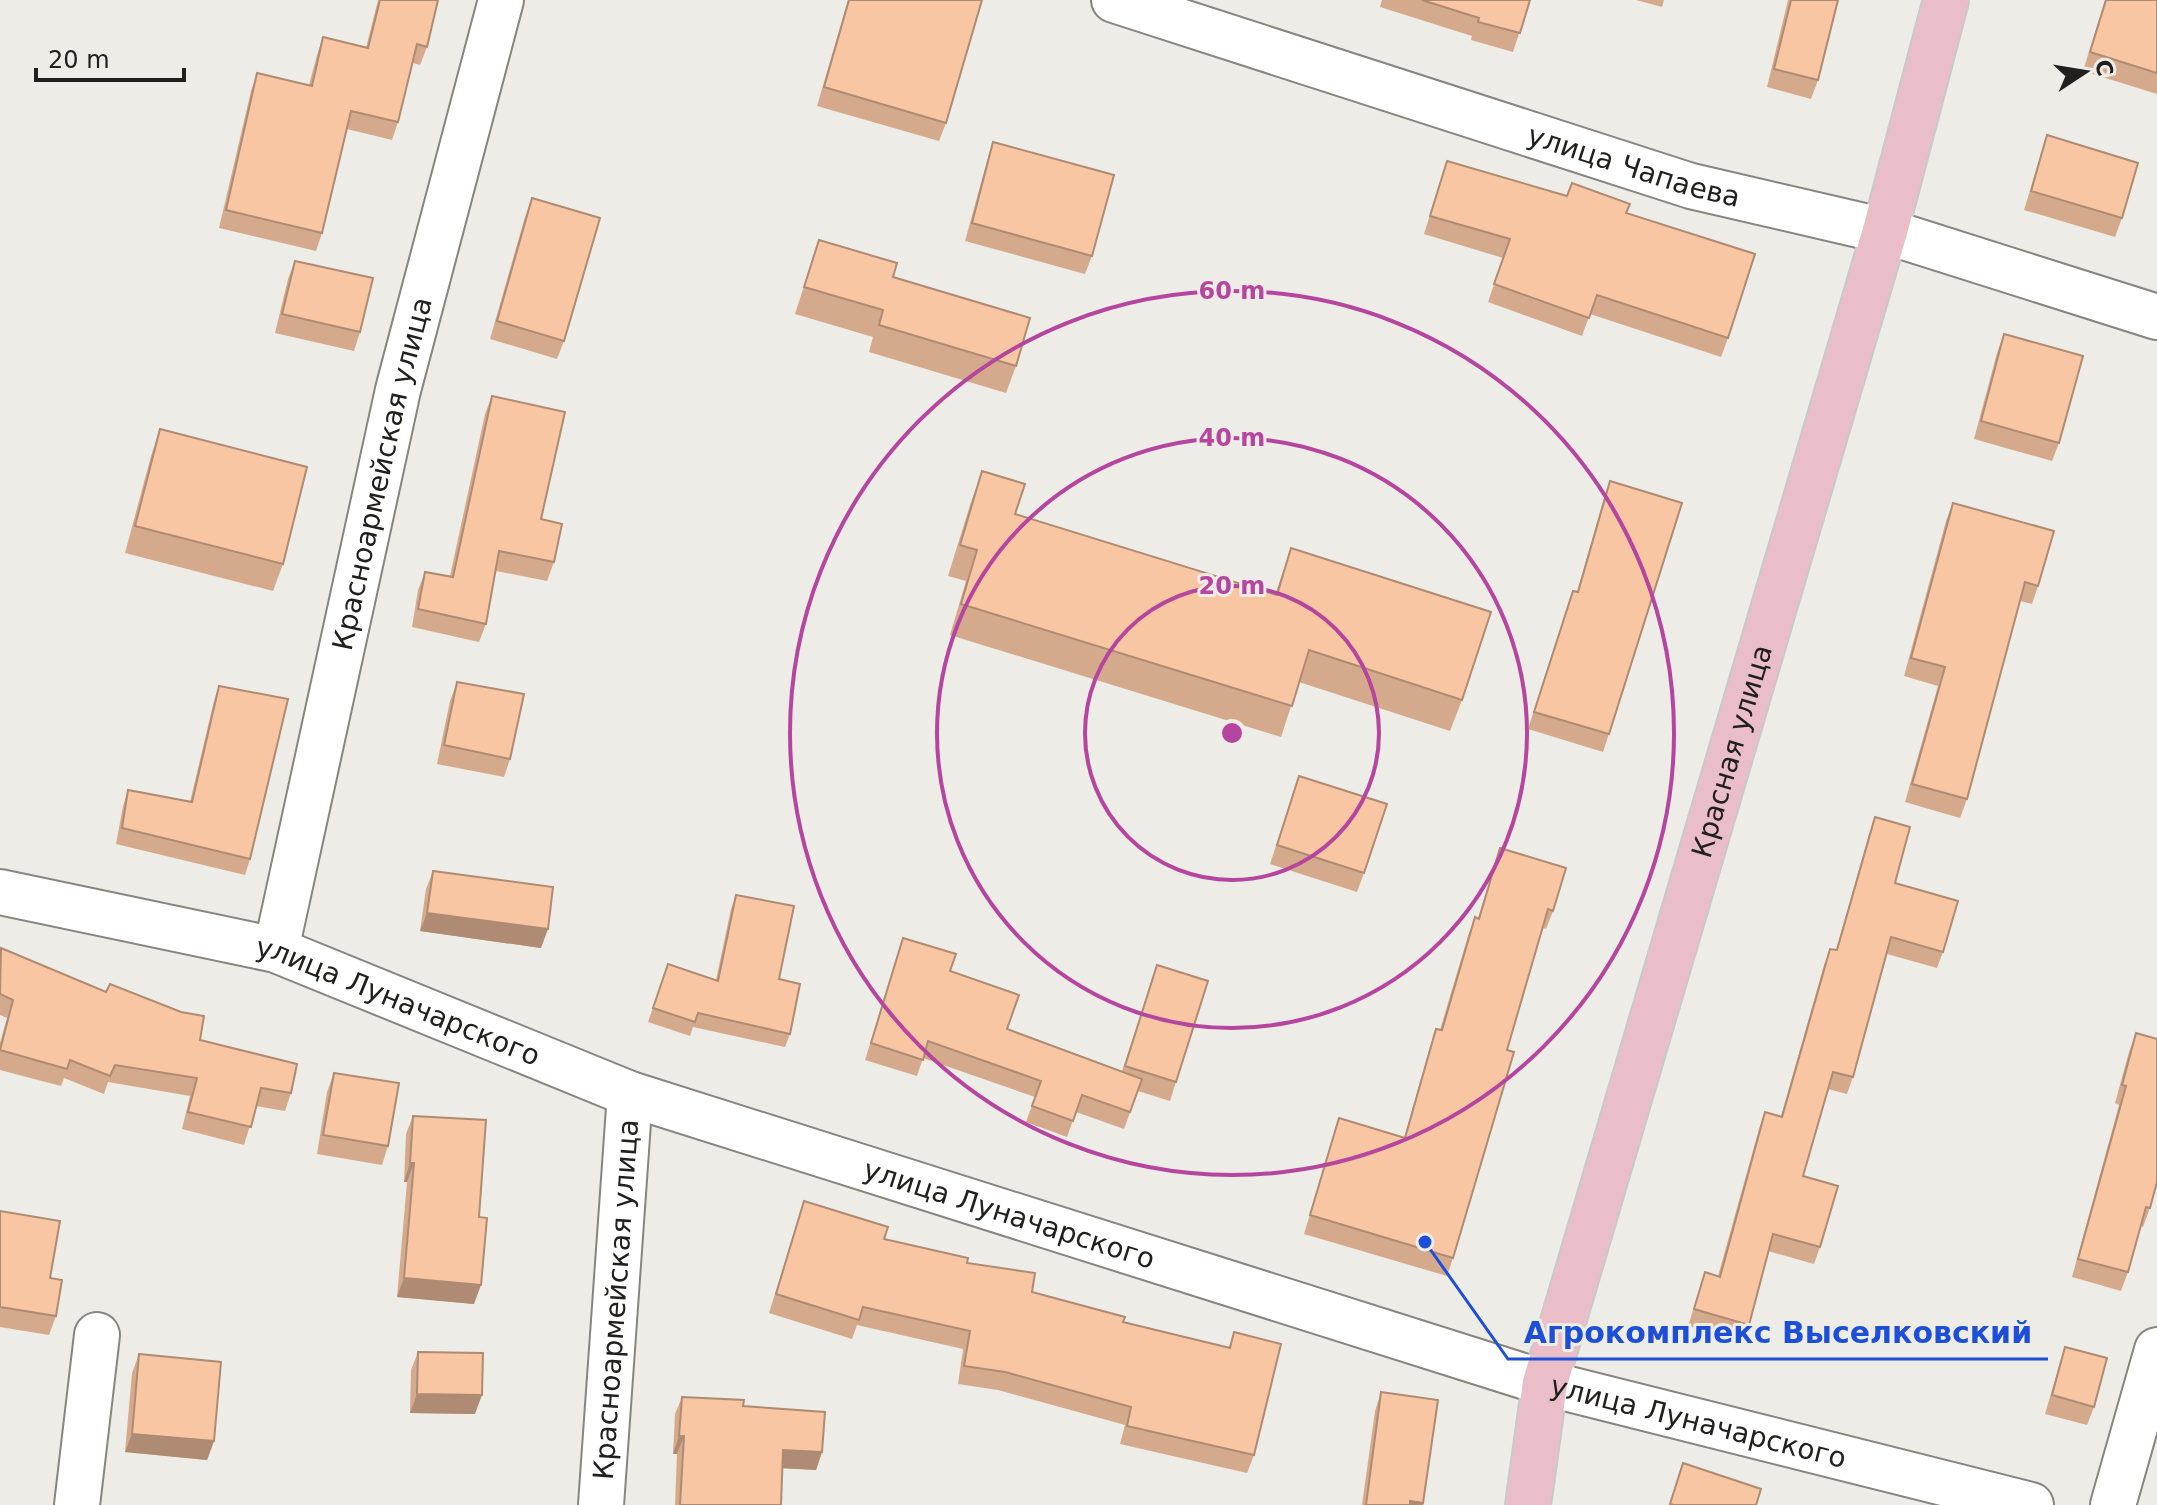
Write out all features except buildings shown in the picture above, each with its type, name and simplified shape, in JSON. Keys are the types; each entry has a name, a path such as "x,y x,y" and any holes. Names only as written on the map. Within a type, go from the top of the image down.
{"main road":[{"name":"Красная улица","path":"1528,1505 1545,1383 1885,231 1946,0"}],"street":[{"name":"Красноармейская улица","path":"276,950 398,390 501,0"},
{"name":"улица Чапаева","path":"1114,0 1691,186 1885,231 2157,317"},
{"name":"улица Луначарского","path":"0,892 276,950 630,1094 1545,1383 2031,1505"},
{"name":"Красноармейская улица","path":"601,1505 630,1094"},
{"path":"77,1505 97,1335"},
{"path":"2113,1505 2157,1350"}],"place":[{"name":"Агрокомплекс Выселковский","path":"1425,1242"}]}
